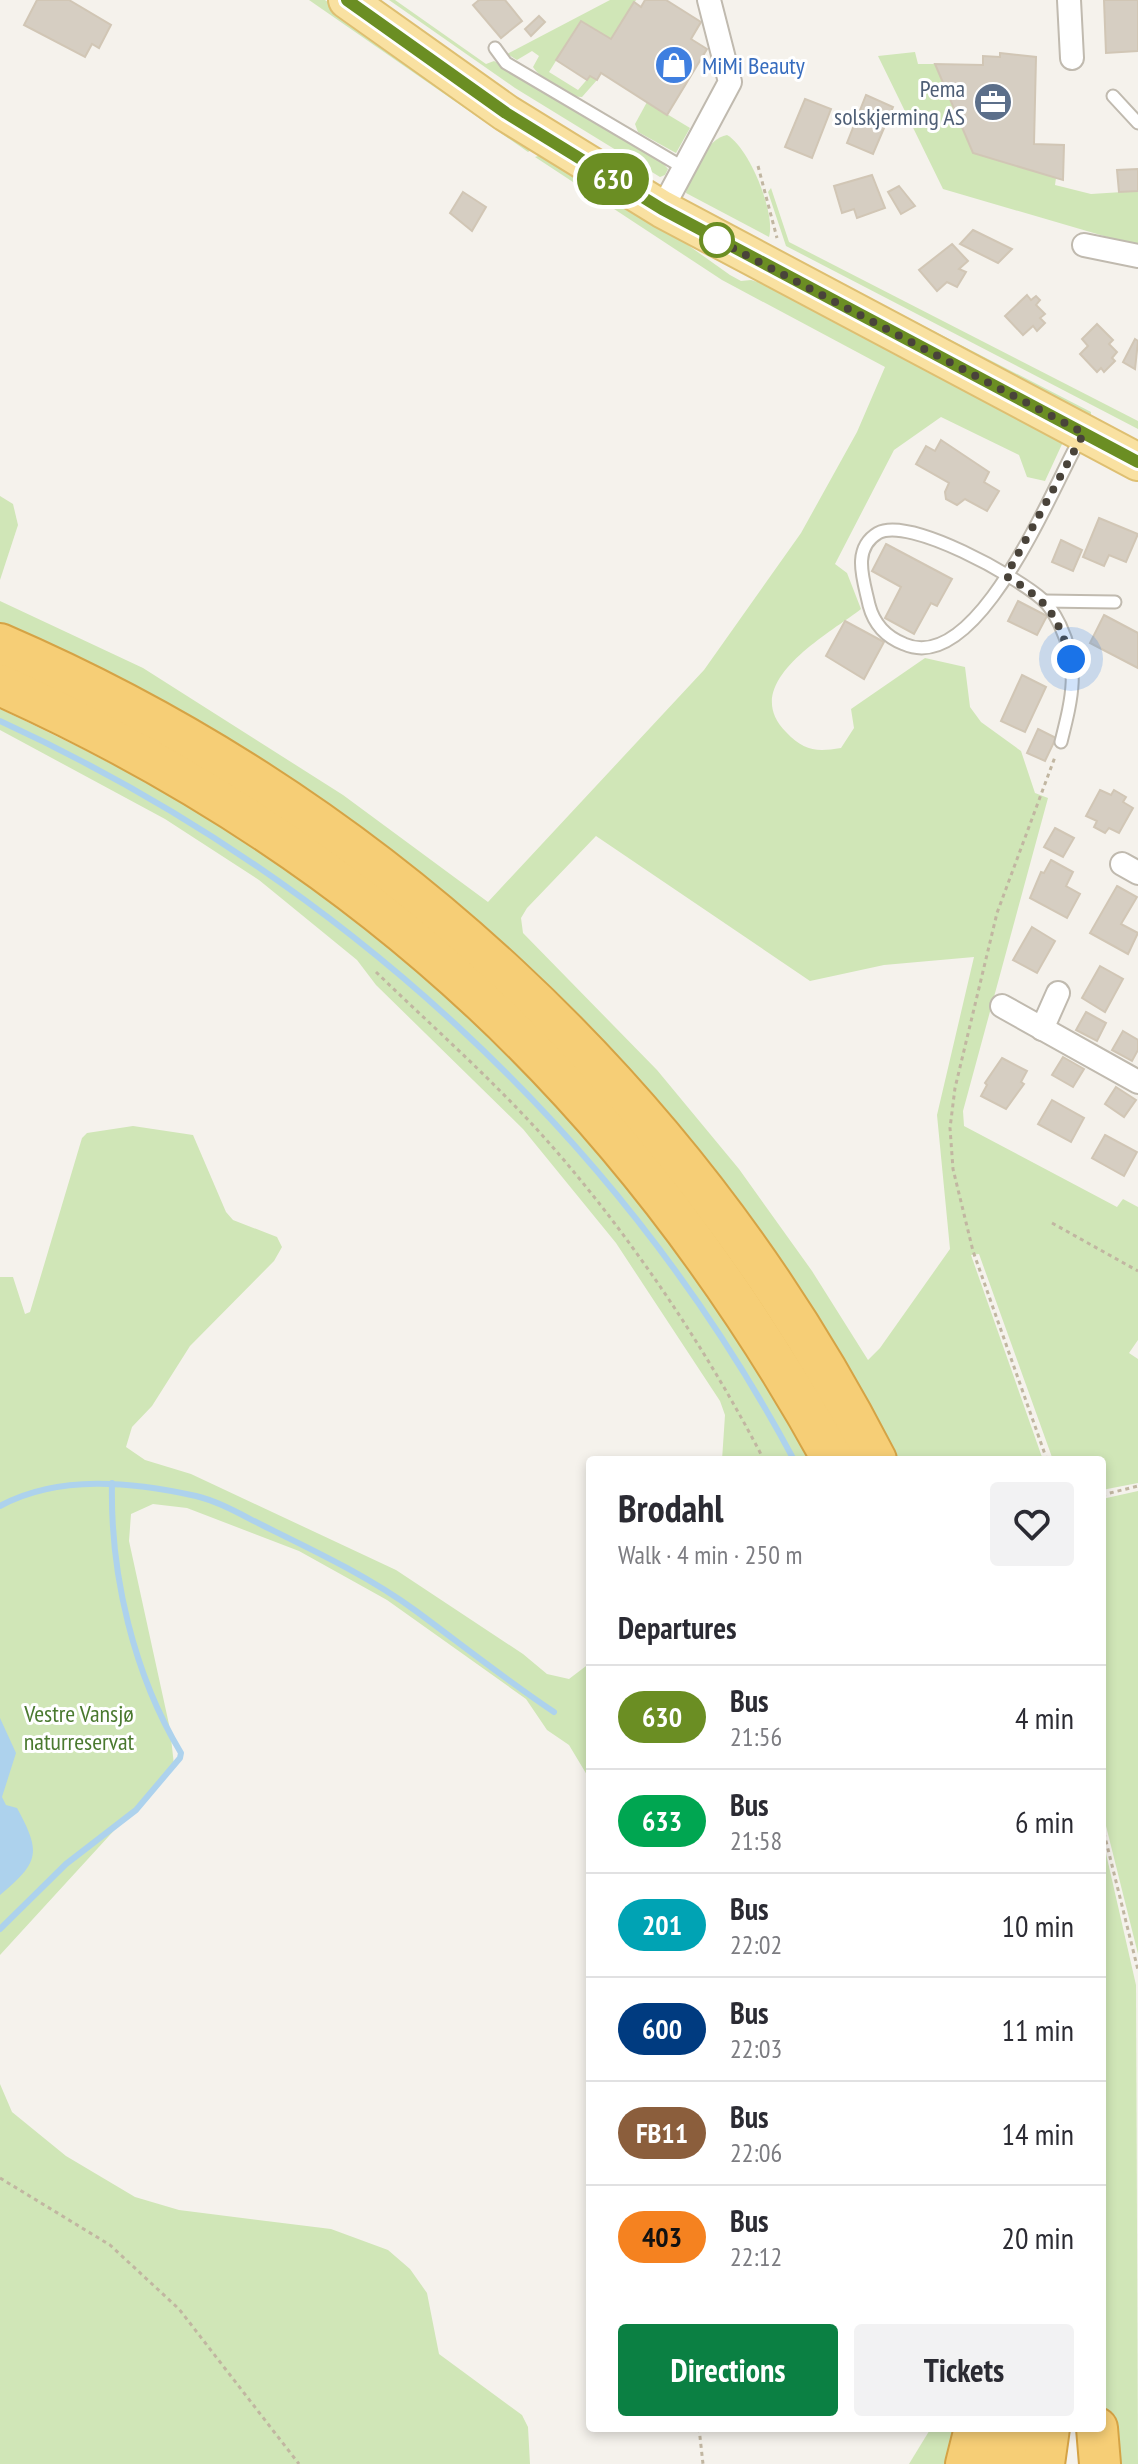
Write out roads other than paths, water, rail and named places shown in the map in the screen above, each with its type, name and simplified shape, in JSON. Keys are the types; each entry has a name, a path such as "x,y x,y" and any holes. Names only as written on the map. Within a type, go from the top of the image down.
{"highway":[{"path":"0,644 57,669 227,760 361,850 517,981 616,1085 686,1166 729,1223 811,1345 874,1456"},
{"path":"0,685 132,750 274,835 387,919 478,996 538,1055 645,1175 713,1264 790,1382 831,1456"},
{"path":"966,2464 974,2432"},
{"path":"1006,2464 1010,2432"},
{"path":"1044,2464 1048,2432"},
{"path":"1097,2432 1100,2464"}],"main road":[{"path":"347,0 506,113 662,209 1138,462"}],"street":[{"path":"662,209 730,82 709,0"},
{"path":"1069,0 1072,58"},
{"path":"1084,245 1138,256"},
{"path":"1042,1029 1058,993"},
{"path":"1002,1006 1138,1082"}],"lane":[{"path":"495,48 506,63 684,168"},
{"path":"1113,96 1138,123"},
{"path":"1061,742 1075,687 1071,659 1060,624 1044,601 1006,576 950,546 894,529 877,533 863,550 860,563 871,611 882,631 908,646 930,650 947,644 974,621 1006,576 1084,433"},
{"path":"1044,601 1115,602"}],"water":[{"path":"0,1718 16,1753 2,1797 6,1805 17,1808 33,1846 29,1865 23,1874 0,1895"}],"waterway":[{"path":"0,721 123,784 241,856 353,937 457,1026 555,1124 644,1229 724,1341 792,1456"},
{"path":"0,1929 66,1864 136,1810 180,1758 181,1753 150,1691 128,1623 115,1553 112,1483"},
{"path":"0,1506 47,1489 96,1484 147,1487 215,1502 381,1588 554,1712"}],"place":[{"name":"MiMi Beauty","path":"674,65"},
{"name":"Pema solskjerming AS","path":"993,102"}],"park label":[{"name":"Vestre Vansjø naturreservat","path":"79,1727"}]}
